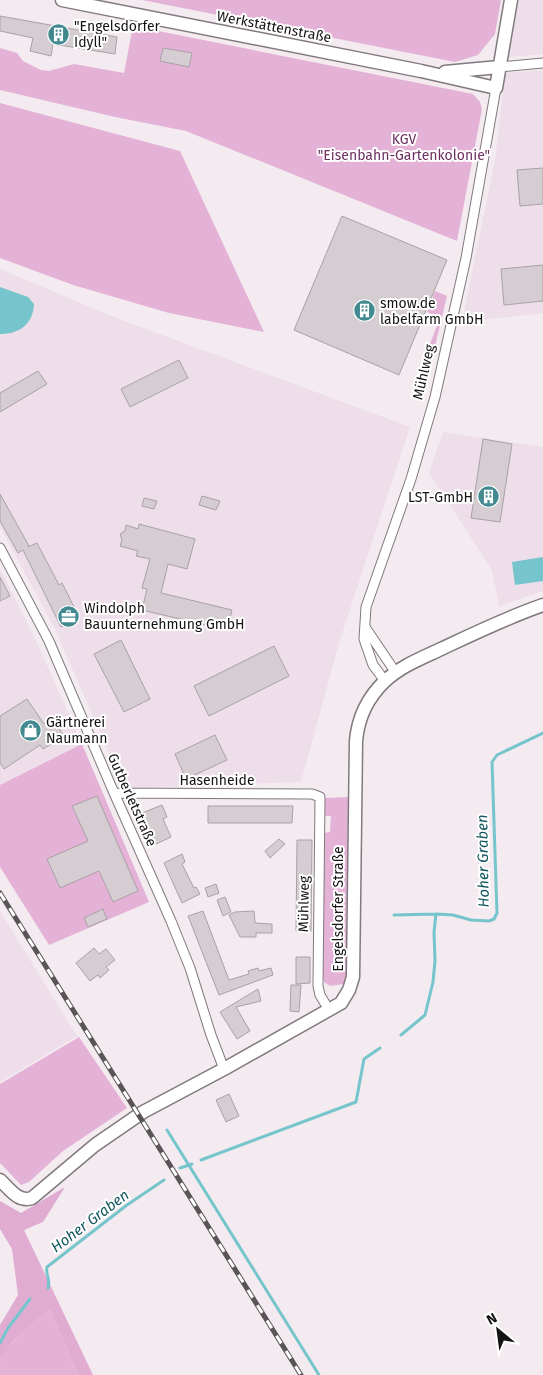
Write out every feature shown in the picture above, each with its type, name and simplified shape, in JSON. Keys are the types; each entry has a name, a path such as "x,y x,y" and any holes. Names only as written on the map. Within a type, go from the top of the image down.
{"main road":[{"name":"Werkstättenstraße","path":"62,0 421,71 496,88"},
{"name":"Mühlweg","path":"496,88 511,0"},
{"name":"Werkstättenstraße","path":"421,71 452,72 499,67"},
{"name":"Engelsdorfer Straße","path":"0,1180 18,1197 25,1200 32,1198 95,1145 143,1112 224,1069 340,1003 349,990 353,977 354,791 357,734 362,715 368,703 384,682 407,666 512,615 543,605"}],"street":[{"name":"Werkstättenstraße","path":"499,67 543,63"},
{"name":"Mühlweg","path":"384,682 374,665 364,639 366,607 411,479 435,397 466,258 496,88"},
{"name":"Gutberletstraße","path":"0,548 49,642 171,921 190,968 224,1069"},
{"path":"365,627 396,673"},
{"name":"Hasenheide","path":"114,793 312,794 320,797"},
{"name":"Mühlweg","path":"320,797 318,986 320,995 329,1010"}],"shaded area":[{"path":"519,0 543,0 543,54 509,57"},
{"path":"543,70 543,313 462,322 495,160 505,73"},
{"path":"0,269 119,319 410,427 339,643 301,782 124,788 55,629 0,527"},
{"path":"443,432 543,447 543,591 499,606 492,570 429,473"},
{"path":"0,569 35,638 82,744 0,785"},
{"path":"0,911 77,1036 0,1082"},
{"path":"65,1187 43,1222 24,1230 93,1375 78,1375 50,1310 22,1332 0,1362 0,1325 18,1295 12,1249 0,1229 0,1201 21,1213"}],"green space":[{"path":"142,0 501,0 495,34 478,55 455,62"},
{"name":"KGV \"Eisenbahn-Gartenkolonie\"","path":"133,26 473,94 480,102 482,109 457,241 186,131 115,117 0,90 0,48 17,53 23,61 41,70 49,71 74,64 124,73"},
{"path":"0,103 180,151 264,332 169,313 73,285 0,258"},
{"path":"435,291 447,296 428,376 419,372 440,318 427,312"},
{"path":"82,744 149,902 49,945 0,867 0,785"},
{"path":"348,797 346,975 344,984 330,986 324,982 323,977 324,833 330,832 331,816 325,816 325,798"},
{"path":"79,1037 127,1108 63,1151 29,1182 21,1185 0,1163 0,1084"},
{"path":"50,1310 78,1375 0,1375 0,1362 5,1352 28,1324"}],"water":[{"path":"0,287 28,297 34,304 28,322 19,330 7,334 0,334"},
{"path":"543,557 543,581 515,585 512,562"}],"building":[{"name":"\"Engelsdorfer Idyll\"","path":"0,16 117,37 115,54 53,44 51,56 30,51 33,38 0,31"},
{"path":"163,48 192,53 189,67 160,61"},
{"path":"543,168 543,204 520,206 517,170"},
{"name":"smow.de labelfarm GmbH","path":"342,216 447,260 399,375 294,330"},
{"path":"543,265 543,301 504,305 501,269"},
{"path":"179,360 188,378 130,407 121,389"},
{"path":"38,371 47,384 0,412 0,393"},
{"name":"LST-GmbH","path":"483,439 512,444 500,522 471,518"},
{"path":"0,494 28,547 37,543 59,585 62,583 77,613 75,614 77,619 61,627 23,550 18,553 0,521"},
{"path":"202,496 220,501 216,510 199,505"},
{"path":"144,498 157,501 154,509 142,506"},
{"path":"139,524 195,539 187,569 168,564 161,593 232,610 227,630 142,610 147,589 142,588 150,559 136,556 138,551 120,546 122,540 120,534 125,531 126,525 138,529"},
{"path":"0,577 10,596 0,601"},
{"path":"121,640 150,699 124,712 94,654"},
{"path":"274,646 289,676 209,716 194,686"},
{"name":"Gärtnerei Naumann","path":"27,699 44,724 52,718 64,736 43,749 40,745 4,769 0,763 0,716"},
{"path":"215,735 227,760 186,779 175,754"},
{"path":"97,796 138,891 113,902 99,871 60,888 47,859 88,841 72,806"},
{"path":"162,805 167,817 163,819 171,837 156,844 142,813"},
{"path":"208,806 293,806 292,823 208,823"},
{"path":"279,839 285,844 270,858 265,851"},
{"path":"297,840 312,840 311,931 296,931"},
{"path":"182,854 185,862 182,864 194,888 196,887 200,894 182,903 164,863"},
{"path":"216,884 219,893 208,897 205,888"},
{"path":"225,897 231,912 223,916 217,900"},
{"path":"103,909 107,919 88,927 84,918"},
{"path":"203,911 229,980 249,974 248,971 258,968 259,971 271,968 273,975 219,995 188,916"},
{"path":"254,911 255,923 272,924 272,933 256,933 256,937 240,937 229,915 235,912"},
{"path":"94,948 99,954 106,949 115,960 106,967 109,970 100,978 98,975 90,981 76,963"},
{"path":"296,957 310,957 310,983 296,984"},
{"path":"291,985 301,985 299,1012 290,1011"},
{"path":"258,989 261,1001 236,1007 250,1031 237,1039 220,1012"},
{"path":"229,1094 239,1116 226,1122 216,1100"}],"waterway":[{"name":"Hoher Graben","path":"401,1035 425,1015 433,982 436,914 489,921 494,919 497,913 492,762 497,755 543,733"},
{"path":"394,915 436,914"},
{"name":"Hoher Graben","path":"201,1160 356,1102 364,1059 380,1048"},
{"path":"167,1130 319,1375"},
{"path":"180,1168 192,1164"},
{"name":"Hoher Graben","path":"48,1288 47,1267 127,1205 164,1180"},
{"name":"Hoher Graben","path":"0,1343 8,1328 30,1299"}],"railway":[{"path":"0,893 301,1375"}],"place":[{"name":"\"Engelsdorfer Idyll\"","path":"58,34"},
{"name":"smow.de labelfarm GmbH","path":"364,311"},
{"name":"LST-GmbH","path":"489,497"},
{"name":"Windolph Bauunternehmung GmbH","path":"68,616"},
{"name":"Gärtnerei Naumann","path":"30,730"}]}
